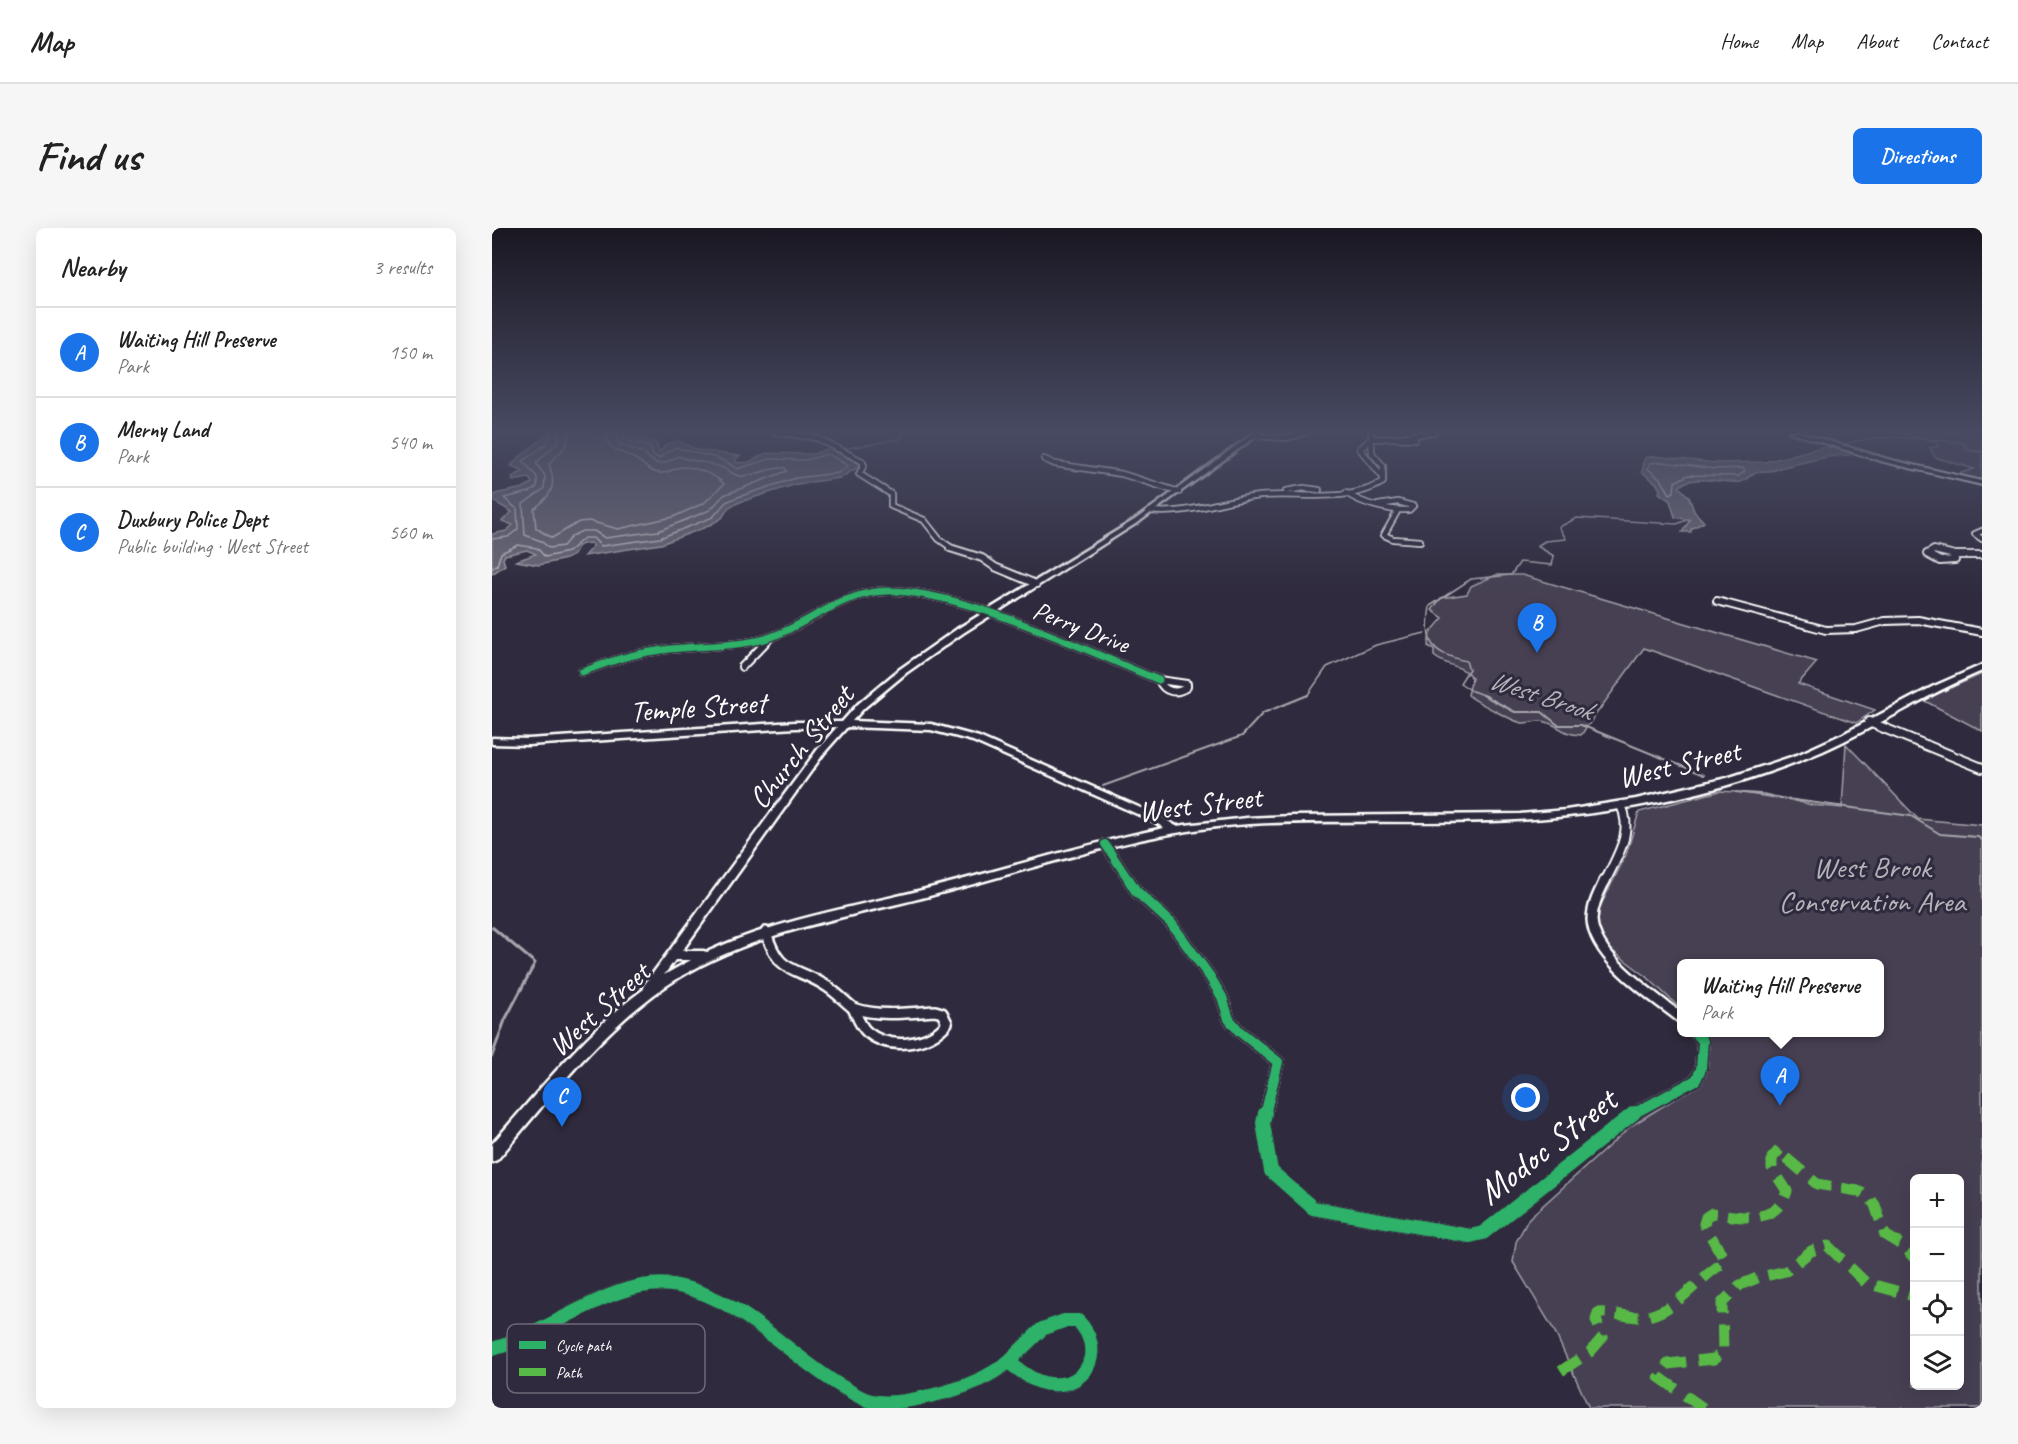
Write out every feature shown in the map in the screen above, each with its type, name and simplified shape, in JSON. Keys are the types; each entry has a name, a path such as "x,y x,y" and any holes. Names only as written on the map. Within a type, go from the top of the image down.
{"main road":[{"name":"Church Street","path":"637,1001 674,956 843,723 903,671 987,613 1185,487"},
{"name":"West Street","path":"492,1155 590,1044 637,1001 662,982 713,954 766,932 932,892 1105,844 1173,829 1308,819 1454,821 1517,819 1621,805 1703,788 1802,756 1936,687 1982,668"},
{"name":"Temple Street","path":"492,741 528,742 843,723 922,726 958,732 1157,819 1173,829"},
{"path":"674,956 713,954"}],"street":[{"path":"880,487 891,494 891,506 924,520 945,545 982,558 995,567 1036,584"},
{"path":"1163,487 1179,492"},
{"path":"1150,511 1178,512 1234,500 1273,495 1346,494 1375,487"},
{"path":"1346,494 1358,501 1397,512 1409,510 1413,506 1405,503 1378,505"},
{"path":"1397,512 1397,516 1384,535 1393,540 1420,541"},
{"path":"1982,531 1975,532 1982,540"},
{"path":"1955,555 1955,560 1948,561 1935,559 1927,554 1934,550 1955,555 1982,555"},
{"name":"Perry Drive","path":"772,637 850,598 890,590 925,594 987,613 1159,680"},
{"path":"1717,601 1826,630 1856,629 1885,621 1918,621 1942,623 1982,632"},
{"path":"742,668 772,637"},
{"path":"582,672 642,653 742,643 772,637"},
{"path":"1869,722 1982,768"},
{"path":"1621,805 1628,818 1627,834 1594,904 1591,913 1592,927 1598,942 1610,957 1677,1015"},
{"name":"Modoc Street","path":"1105,844 1136,891 1171,923 1180,940 1210,977 1222,997 1229,1019 1239,1031 1278,1062 1263,1123 1271,1171 1313,1208 1454,1234 1470,1236 1483,1233 1599,1144 1631,1115 1648,1104 1686,1087 1695,1080 1701,1070 1703,1041 1699,1037"},
{"path":"766,932 772,951 786,968 823,984 853,1008 864,1012 889,1014 935,1011 942,1013 947,1023 936,1035 922,1041 885,1040 867,1033 853,1008"},
{"path":"558,1324 619,1293 636,1287 662,1284 686,1286 711,1295 829,1380 875,1402 916,1399 939,1394 984,1378 1008,1362 1038,1330 1058,1321 1078,1321 1088,1329 1094,1344 1094,1353 1087,1367 1072,1382 1064,1384 1039,1382 1008,1362"},
{"path":"492,1349 507,1344"}],"green space":[{"path":"1496,575 1522,575 1817,662 1798,684 1875,710 1856,723 1644,648 1581,735 1566,732 1543,721 1519,722 1468,695 1472,678 1468,673 1439,660 1434,656 1434,649 1428,646 1430,633 1443,618 1432,610 1441,598 1467,594 1471,586"},
{"path":"1982,674 1982,731 1923,700"},
{"name":"West Brook Conservation Area","path":"1846,744 1918,819 1982,825 1982,1408 1589,1408 1554,1330 1513,1262 1516,1242 1529,1218 1631,1126 1689,1090 1700,1073 1698,1037 1884,1037 1884,959 1677,959 1677,1005 1646,976 1602,943 1598,937 1597,913 1626,855 1639,812 1720,791 1764,794 1812,805 1842,808"}],"water":[{"path":"787,487 740,502 729,507 722,518 706,527 661,544 584,556 593,546 591,543 578,546 574,555 566,559 539,565 516,561 536,554 527,550 505,555 503,559 505,565 492,574 492,534 506,531 513,525 502,521 512,512 493,501 495,494 523,488"},
{"path":"1658,487 1679,487 1689,497 1694,511 1704,522 1691,529 1691,532 1682,532 1690,520 1675,517 1670,501 1659,493"}],"waterway":[{"name":"West Brook","path":"1487,696 1472,691 1460,683 1469,669 1466,661 1444,654 1432,644 1428,629 1430,606 1471,579 1511,575 1520,562 1552,565 1554,556 1537,546 1545,541 1566,539 1559,527 1577,518 1677,524 1689,519"},
{"path":"1308,695 1327,667 1376,645 1425,633"},
{"path":"1103,786 1242,736 1263,713 1308,695"},
{"name":"West Brook","path":"1483,695 1515,712 1542,712 1558,725 1581,725 1704,775"},
{"name":"West Brook","path":"1736,792 1911,816 1940,834 1978,837 1982,840"},
{"path":"492,927 535,963 505,1020 492,1056"}],"marked path":[{"path":"1561,1371 1590,1352 1603,1337 1596,1320 1598,1313 1639,1317 1657,1313 1667,1308 1722,1264 1724,1259 1704,1224 1706,1217 1712,1213 1757,1217 1777,1210 1783,1203 1787,1191 1772,1168 1772,1158 1780,1149 1785,1157 1817,1184 1858,1191 1869,1197 1875,1205 1885,1235 1905,1247 1910,1253"},
{"path":"1703,1408 1659,1377 1662,1369 1668,1364 1714,1359 1723,1352 1722,1303 1725,1297 1740,1285 1760,1277 1786,1271 1816,1248 1828,1246 1866,1283 1910,1295"}],"cycle path":[{"path":"582,672 642,653 759,640 788,630 856,596 871,592 900,591 935,597 1015,622 1159,680"},
{"path":"1105,844 1136,891 1171,923 1181,940 1210,977 1222,997 1229,1019 1239,1031 1278,1062 1263,1123 1271,1171 1313,1208 1454,1234 1470,1236 1483,1233 1607,1137 1631,1115 1696,1080 1701,1069 1703,1041 1699,1037"},
{"path":"556,1324 591,1304 631,1288 651,1284 677,1285 703,1293 728,1306 824,1376 872,1402 906,1401 941,1394 989,1375 1008,1362"},
{"path":"1078,1321 1087,1330 1092,1341 1089,1363 1082,1373 1062,1384 1038,1381 1008,1362 1034,1335 1052,1324 1078,1321"},
{"path":"492,1349 507,1345"}],"place":[{"name":"Merny Land","path":"1537,653"},
{"name":"Waiting Hill Preserve","path":"1780,1106"},
{"name":"Duxbury Police Dept","path":"562,1127"}]}
